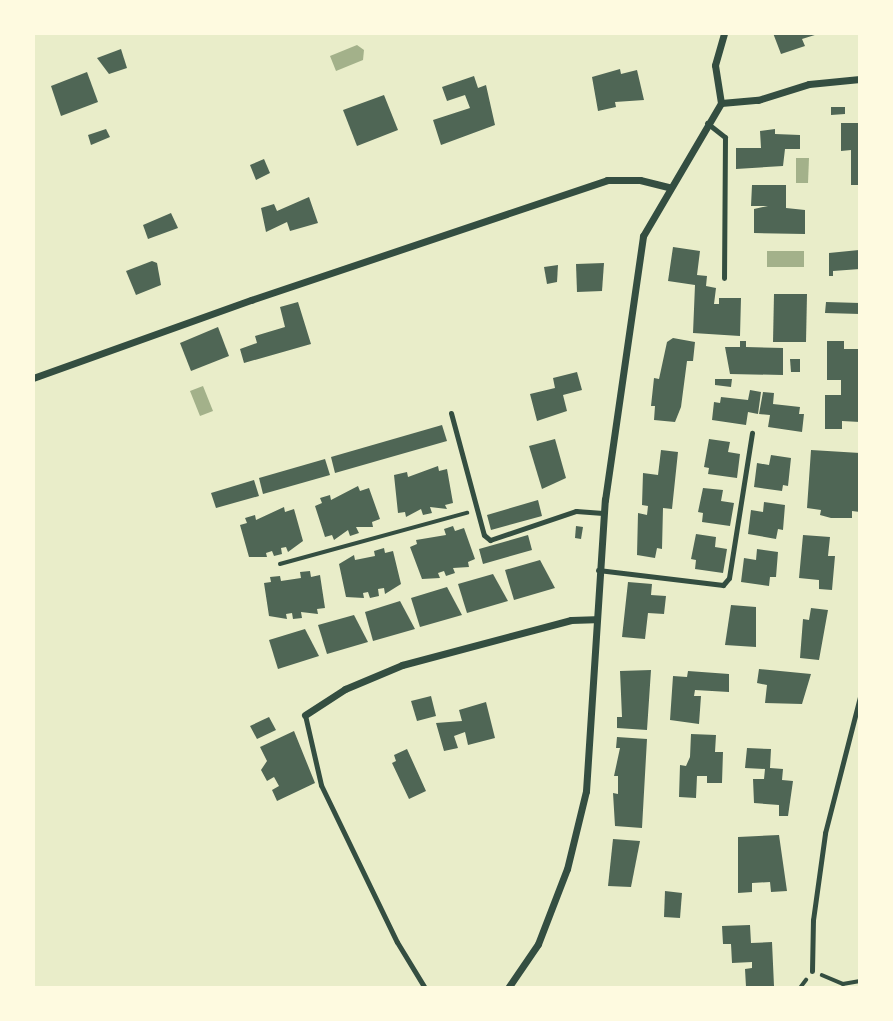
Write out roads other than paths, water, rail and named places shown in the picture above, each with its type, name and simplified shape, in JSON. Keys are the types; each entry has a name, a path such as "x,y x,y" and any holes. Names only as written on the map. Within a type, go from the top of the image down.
{"street":[{"path":"509,988 530,960 567,869 586,791 594,619 603,513 643,236 668,187 721,103 715,65 724,33"},
{"path":"721,103 758,100 809,84 860,79"},
{"path":"33,379 251,299 607,180 640,180 668,187"},
{"path":"305,715 345,689 402,665 571,620 594,619"}],"lane":[{"path":"707,123 724,137 724,278"},
{"path":"451,413 477,510 489,540 576,511 603,513"},
{"path":"598,570 723,585 729,578 752,433"},
{"path":"812,971 813,920 825,833 860,697"},
{"path":"305,715 321,785 397,942 425,988"}]}
